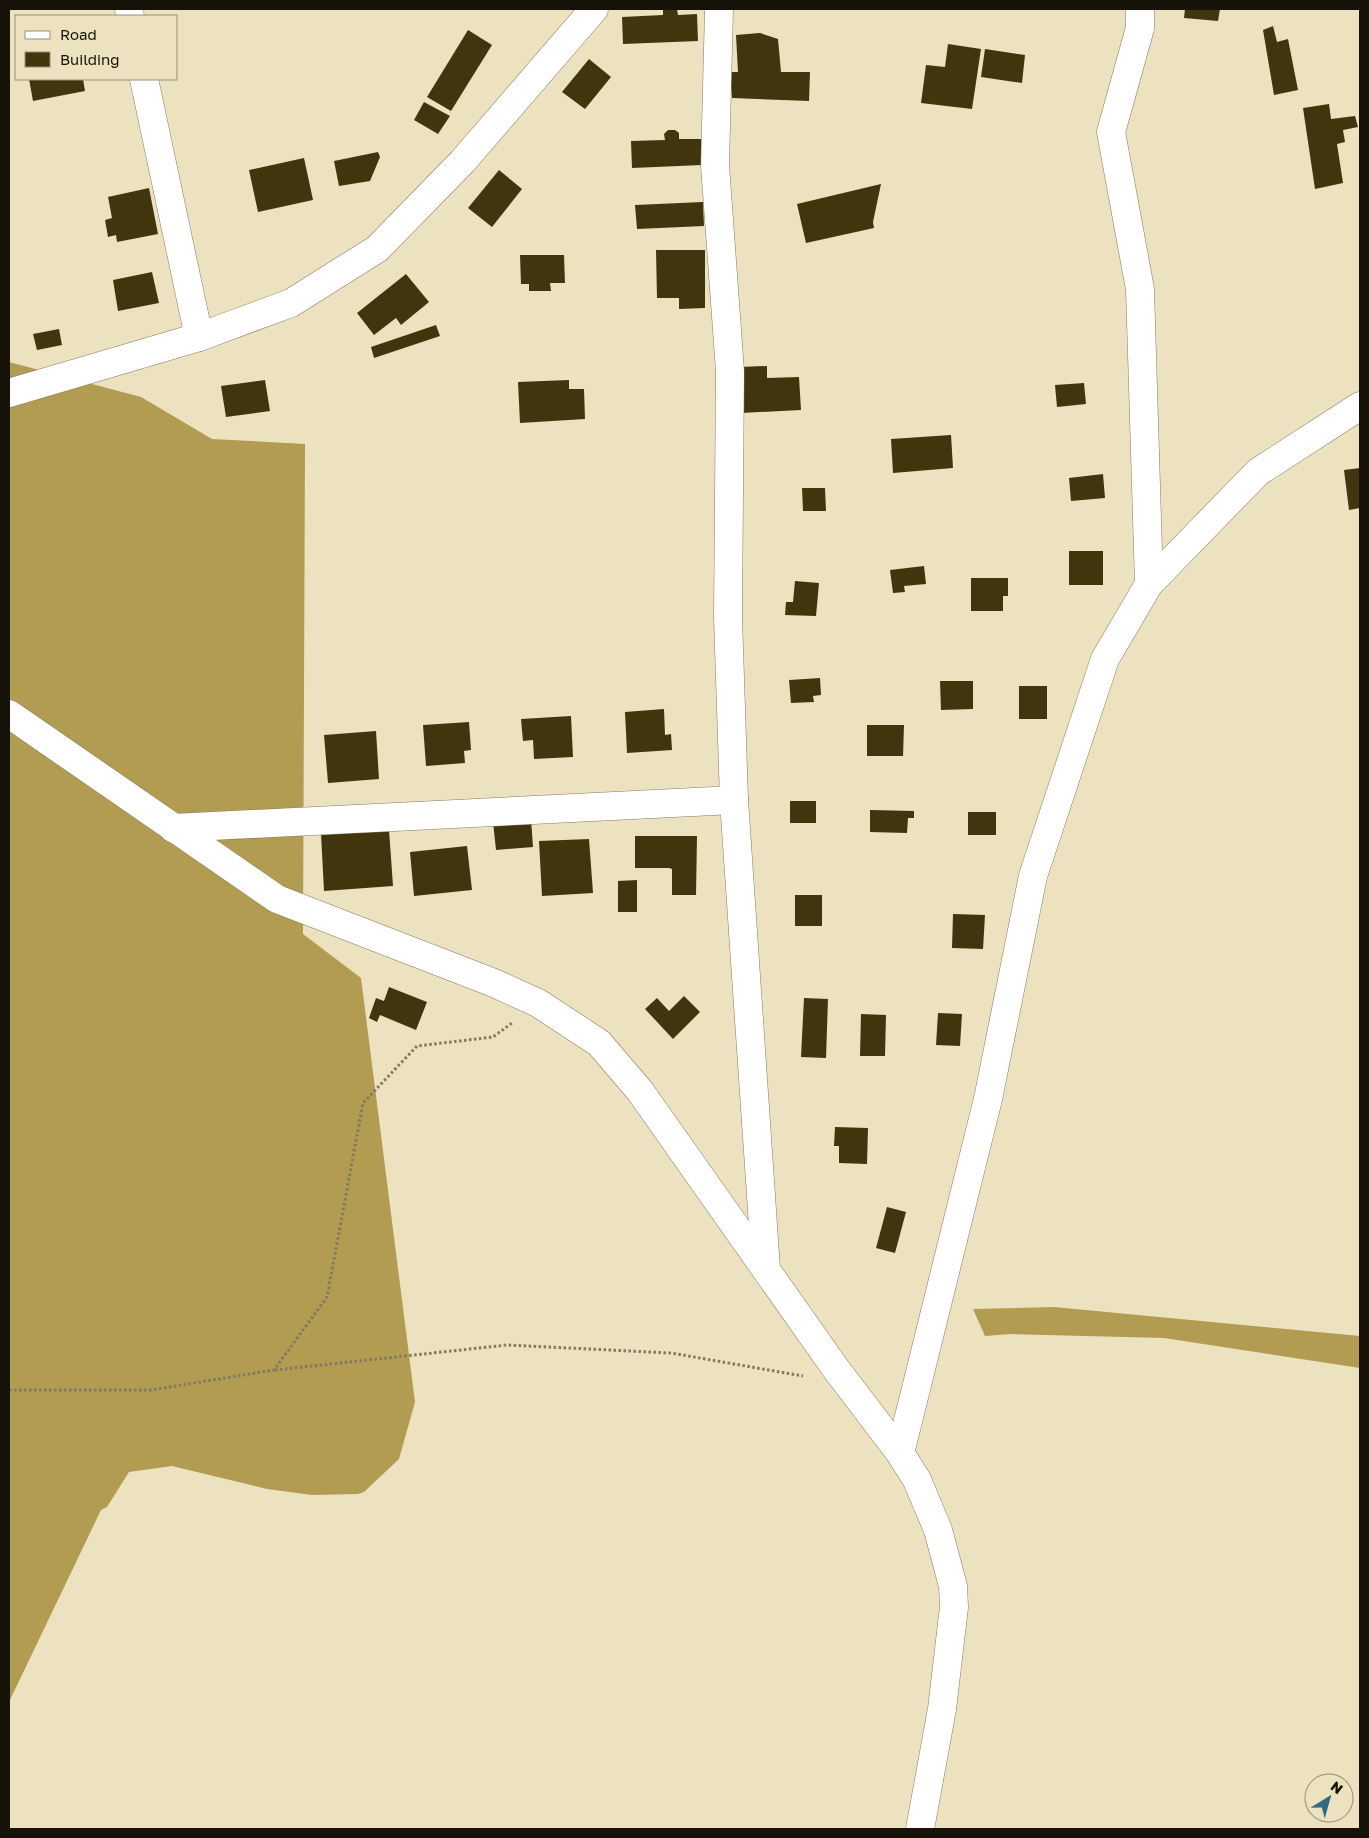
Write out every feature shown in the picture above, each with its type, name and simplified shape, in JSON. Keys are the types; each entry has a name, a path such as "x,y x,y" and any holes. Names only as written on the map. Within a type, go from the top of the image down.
{"street":[{"path":"9,393 199,337 291,303 377,249 463,160 594,9"},
{"path":"719,9 715,165 730,371 728,617 734,800 766,1269"},
{"path":"1140,9 1140,28 1111,132 1140,288 1149,584"},
{"path":"144,80 199,337"},
{"path":"900,1453 988,1098 1033,876 1105,659 1149,584 1258,472 1360,406"},
{"path":"9,714 277,899 494,983 538,1003 599,1043 640,1091 836,1369 900,1453 917,1480 938,1530 953,1586 954,1607 942,1709 920,1829"},
{"path":"172,828 734,800"}],"path":[{"path":"274,1370 326,1297 363,1103 417,1046 493,1037 538,1003"},
{"path":"9,1390 151,1390 274,1370 507,1345 671,1353 810,1377 836,1369"}],"shaded area":[{"path":"9,362 141,397 212,439 305,444 303,934 361,978 415,1402 399,1459 364,1492 358,1494 312,1495 267,1489 172,1466 129,1472 107,1507 101,1510 9,1702"},
{"path":"1054,1307 1360,1336 1360,1368 1164,1338 1011,1334 985,1336 973,1309"}],"building":[{"path":"663,9 677,9 678,15 697,14 698,41 623,44 622,17 663,15"},
{"path":"1185,9 1220,9 1218,21 1184,18"},
{"path":"1273,26 1277,42 1288,39 1298,90 1274,95 1263,30"},
{"path":"468,30 492,45 451,111 427,97"},
{"path":"760,33 778,39 781,72 810,72 809,101 732,98 730,72 738,72 736,35"},
{"path":"948,44 981,49 972,109 921,103 926,65 945,67"},
{"path":"985,49 1025,55 1022,83 981,77"},
{"path":"589,59 611,77 585,109 562,92"},
{"path":"29,80 83,80 85,91 33,101"},
{"path":"424,102 450,116 438,134 414,120"},
{"path":"1329,104 1331,119 1355,116 1358,127 1343,130 1345,142 1337,144 1343,183 1315,189 1303,108"},
{"path":"668,130 675,130 679,133 679,139 701,139 702,165 632,168 631,141 665,140 664,134"},
{"path":"378,152 380,157 370,181 339,186 334,161"},
{"path":"304,158 313,200 258,212 249,170"},
{"path":"499,170 522,189 492,227 468,208"},
{"path":"881,184 873,222 874,228 806,243 797,204"},
{"path":"149,188 158,234 117,242 116,235 108,237 105,220 112,218 108,197"},
{"path":"703,202 704,226 637,229 635,205"},
{"path":"656,250 705,250 705,308 679,309 679,298 657,298"},
{"path":"520,255 564,255 565,283 550,283 551,291 529,291 529,284 521,284"},
{"path":"152,272 159,303 118,311 113,280"},
{"path":"406,274 429,302 401,325 396,318 374,335 357,313"},
{"path":"436,325 440,336 374,358 371,347"},
{"path":"59,329 62,345 37,350 33,334"},
{"path":"767,366 767,378 799,377 801,410 741,413 739,367"},
{"path":"265,380 270,411 226,417 221,386"},
{"path":"569,380 569,389 584,389 585,419 520,423 518,382"},
{"path":"1084,383 1086,404 1057,407 1055,385"},
{"path":"951,435 953,468 893,473 891,439"},
{"path":"1360,468 1360,508 1349,510 1344,470"},
{"path":"1103,474 1105,498 1071,501 1069,478"},
{"path":"802,488 825,488 826,511 803,511"},
{"path":"1069,551 1103,551 1103,585 1069,585"},
{"path":"924,566 926,584 904,586 905,592 893,593 890,570"},
{"path":"971,578 1008,578 1008,596 1003,596 1003,611 971,611"},
{"path":"795,581 819,583 816,616 785,615 786,602 793,602"},
{"path":"820,678 821,695 813,696 814,702 791,703 789,680"},
{"path":"940,681 973,681 973,709 941,710"},
{"path":"1019,686 1047,686 1047,719 1019,719"},
{"path":"664,709 665,735 671,734 672,750 627,753 625,712"},
{"path":"571,716 573,757 534,759 533,740 523,741 521,719"},
{"path":"469,722 471,750 464,751 465,763 426,766 423,725"},
{"path":"867,725 904,725 903,756 867,756"},
{"path":"376,731 379,779 328,783 324,735"},
{"path":"790,801 816,801 816,823 790,823"},
{"path":"870,810 914,811 914,818 908,818 907,833 870,832"},
{"path":"968,812 996,812 996,835 968,835"},
{"path":"531,819 533,847 496,850 493,822"},
{"path":"389,830 393,886 324,891 321,834"},
{"path":"635,836 697,836 696,895 672,895 672,869 635,868"},
{"path":"589,839 593,893 542,896 539,841"},
{"path":"467,846 472,890 414,896 410,852"},
{"path":"637,880 637,912 618,912 618,881"},
{"path":"795,895 822,895 822,926 795,926"},
{"path":"953,914 985,915 983,949 952,948"},
{"path":"389,987 427,1002 416,1030 380,1015 377,1022 369,1018 376,998 384,1001"},
{"path":"684,996 700,1012 673,1039 645,1009 657,998 669,1011"},
{"path":"804,998 828,999 826,1058 801,1057"},
{"path":"938,1013 962,1014 960,1046 936,1045"},
{"path":"861,1014 886,1015 885,1056 860,1056"},
{"path":"835,1127 868,1128 867,1164 839,1163 839,1146 834,1146"},
{"path":"887,1207 906,1212 895,1253 876,1248"}]}
